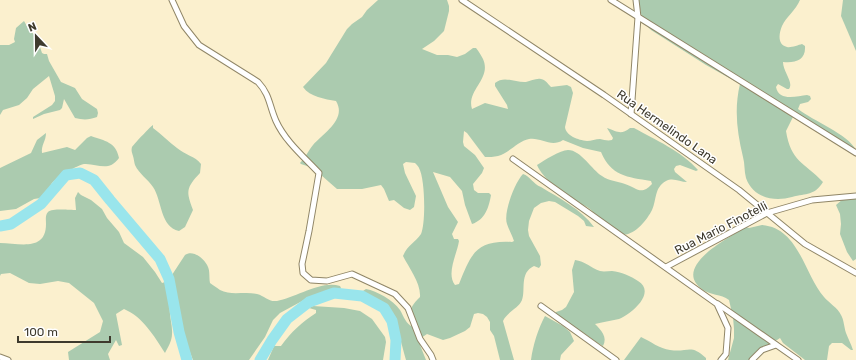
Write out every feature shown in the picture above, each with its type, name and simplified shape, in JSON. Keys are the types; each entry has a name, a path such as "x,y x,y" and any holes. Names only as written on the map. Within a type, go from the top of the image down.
{"street":[{"path":"172,0 184,26 199,45 258,82 266,90 276,120 284,134 319,173 302,264 303,273 311,280 327,280 352,274 396,294 408,308 420,339 431,355 432,360"},
{"name":"Rua Hermelindo Lana","path":"462,0 631,114 739,190 805,244 856,273"},
{"path":"611,0 856,152"},
{"path":"631,114 638,17 636,0"},
{"path":"513,159 798,360"},
{"name":"Rua Mario Finotelli","path":"666,267 766,213 812,200 856,196"},
{"path":"717,304 728,328 726,354 721,360"},
{"path":"541,306 616,360"},
{"path":"752,360 762,350 776,345"},
{"path":"0,357 8,360"}],"green space":[{"path":"378,0 447,0 449,11 444,31 434,41 422,49 437,55 457,57 465,54 473,48 476,48 483,59 485,66 482,79 472,96 472,109 485,103 508,109 495,86 495,83 502,80 506,79 526,82 541,79 547,82 551,87 567,85 571,87 573,93 565,127 568,133 576,139 587,141 600,139 612,140 613,138 607,128 617,132 622,132 630,128 634,128 659,141 684,157 698,170 696,171 680,165 676,166 674,169 675,172 687,182 671,179 662,184 659,187 654,206 647,219 635,231 625,235 615,232 591,210 578,203 554,186 544,176 537,165 557,153 568,150 577,153 598,173 607,179 639,190 645,190 648,188 652,184 651,181 621,174 610,166 601,152 583,148 563,140 550,143 538,139 529,139 521,142 498,156 485,157 464,131 464,146 475,155 484,168 473,184 474,190 478,193 489,193 491,195 486,212 480,219 472,224 462,191 450,177 433,172 448,207 458,222 452,234 454,239 458,239 459,241 452,270 455,285 459,284 467,264 476,251 483,246 490,244 514,241 506,219 508,205 513,190 523,174 528,176 538,186 576,209 594,227 586,226 584,221 578,216 555,202 549,201 541,203 534,208 529,221 528,230 529,236 540,256 541,265 539,268 534,266 526,273 522,300 503,321 514,360 500,360 494,336 490,330 490,322 483,314 478,313 474,314 470,327 450,338 443,340 427,334 421,338 420,345 426,360 406,360 399,334 391,316 381,305 368,297 363,291 366,289 370,290 389,299 397,306 407,322 413,327 410,311 420,297 420,292 417,281 403,256 407,249 421,234 423,228 423,181 419,168 415,163 406,162 403,164 405,173 416,196 414,207 410,210 404,208 394,200 389,201 381,185 362,189 337,189 313,168 300,163 313,145 333,125 339,114 339,108 336,101 314,95 303,87 326,63 347,29 362,17"},
{"path":"638,0 800,0 782,26 780,41 787,47 802,44 805,46 804,55 799,60 783,62 790,86 789,89 778,84 776,87 778,92 784,96 810,96 811,99 808,102 800,104 798,109 804,114 838,133 852,144 856,150 853,150 794,115 786,131 791,149 799,161 823,182 813,192 785,198 771,198 759,194 749,185 745,175 737,120 737,102 740,84 706,65 651,30 643,22"},
{"path":"843,0 856,0 856,51 841,16"},
{"path":"24,21 37,38 42,53 47,54 49,61 61,82 75,88 82,99 97,109 97,117 91,119 75,118 64,99 60,110 44,114 33,119 33,117 52,105 55,101 49,76 33,89 27,98 19,105 3,110 0,115 0,45 9,45 15,42 14,39 16,28"},
{"path":"153,125 153,128 174,146 196,159 201,164 200,173 192,182 188,194 193,210 185,227 179,231 168,224 165,219 156,192 149,181 137,168 132,152 132,147"},
{"path":"46,133 42,153 67,147 75,150 91,136 113,145 119,158 115,163 107,166 84,164 77,166 52,183 47,197 34,199 16,209 0,211 0,168 31,153 37,140"},
{"path":"78,192 102,209 107,218 119,232 124,243 143,257 162,283 168,281 185,255 192,253 202,258 208,267 210,283 224,292 257,294 271,301 277,301 325,285 340,286 341,288 337,292 304,300 280,313 273,320 265,337 249,360 193,360 186,342 177,299 174,296 170,305 172,337 165,353 142,322 131,312 124,309 116,314 122,345 119,346 116,340 108,354 110,360 69,360 68,352 100,332 103,321 94,303 69,283 58,281 40,284 29,283 10,273 1,274 0,276 0,243 30,244 41,239 45,233 47,213 57,210 76,210 75,198"},
{"path":"856,194 856,259 853,261 847,252 840,234 840,214 836,205 843,199"},
{"path":"762,225 774,228 784,234 793,243 817,287 824,297 840,312 853,350 842,343 832,343 829,346 827,360 805,360 783,343 780,338 751,360 728,360 734,338 733,317 729,300 703,290 695,281 694,272 698,263 717,245 746,227 749,228"},
{"path":"575,260 600,271 612,271 626,274 638,281 643,286 645,291 644,297 640,303 630,313 619,319 595,324 604,337 605,340 603,346 565,322 556,314 556,312 566,307 574,292 572,270"},
{"path":"313,306 344,308 360,311 372,319 385,337 386,342 383,360 268,360 274,346 281,346 297,328 316,313 316,310 309,308"},
{"path":"545,316 563,326 570,332 574,341 561,355 560,360 531,360 536,337"},
{"path":"641,337 659,347 666,349 676,351 696,351 701,353 706,360 624,360"}],"waterway":[{"path":"0,226 11,224 41,204 66,175 80,173 94,180 160,259 169,279 179,332 187,360"},
{"path":"260,360 287,319 309,302 334,293 362,296 384,308 392,321 396,340 395,360"}]}
